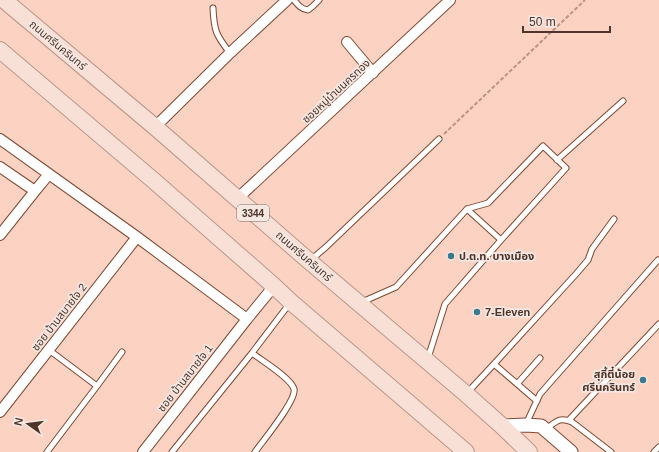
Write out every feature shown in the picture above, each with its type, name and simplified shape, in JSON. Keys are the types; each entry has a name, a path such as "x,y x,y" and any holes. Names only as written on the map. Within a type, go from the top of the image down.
{"main road":[{"name":"ถนนศรีนครินทร์","path":"7,1 359,304 466,394 529,452"},
{"path":"0,50 147,175 291,302 466,452"}],"street":[{"path":"155,127 230,52 287,0"},
{"name":"ซอยหมู่บ้านนครทอง","path":"237,199 450,0"},
{"path":"347,42 373,72"},
{"path":"0,139 137,237 247,319"},
{"path":"0,167 35,191"},
{"path":"0,235 49,174"},
{"name":"ซอย บ้านสบายใจ 2","path":"0,412 137,237"},
{"name":"ซอย บ้านสบายใจ 1","path":"143,452 274,286"},
{"path":"502,426 526,424 541,426 571,452"}],"lane":[{"path":"294,0 298,6 308,10 319,0"},
{"path":"213,8 214,21 219,38 230,52"},
{"path":"557,160 623,100"},
{"path":"309,261 326,247 439,139"},
{"path":"359,304 396,287 467,209 488,203 543,146 566,168 445,304 427,362"},
{"path":"467,209 501,240"},
{"path":"466,394 588,260 592,249 614,219"},
{"path":"526,424 540,394 658,260"},
{"path":"172,452 291,302"},
{"path":"569,420 659,324"},
{"path":"49,350 97,386"},
{"path":"46,452 122,352"},
{"path":"252,353 284,376 292,384 295,390 286,410 255,452"},
{"path":"517,384 540,358"},
{"path":"494,364 537,401"},
{"path":"545,429 558,420 569,420 611,452"},
{"path":"654,452 659,447"}],"path":[{"path":"439,139 585,0"}],"place":[{"name":"ป.ต.ท. บางเมือง","path":"451,256"},
{"name":"7-Eleven","path":"477,312"},
{"name":"สุกี้ตี๋น้อย ศรีนครินทร์","path":"643,380"}]}
